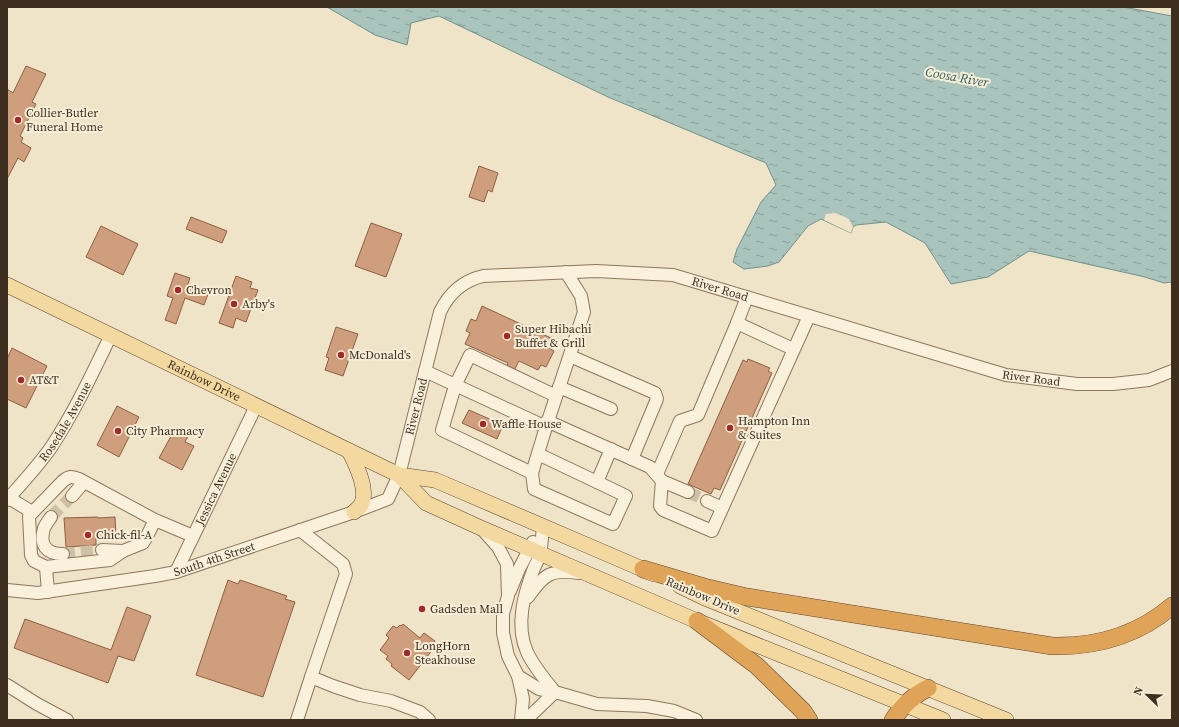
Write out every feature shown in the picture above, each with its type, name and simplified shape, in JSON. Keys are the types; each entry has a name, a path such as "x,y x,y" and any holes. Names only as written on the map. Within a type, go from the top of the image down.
{"highway":[{"path":"643,569 704,587 747,597 1052,646 1080,646 1112,639 1143,626 1157,618 1172,606"},
{"path":"697,621 757,666 802,711 809,720"},
{"path":"893,720 904,704 928,688"}],"main road":[{"name":"Rainbow Drive","path":"8,288 34,298 399,475 435,480 643,569 705,598 1006,720"},
{"path":"349,451 356,464 363,490 363,500 361,506 354,512"},
{"name":"Rainbow Drive","path":"399,475 426,503 534,552 697,621 944,720"}],"street":[{"name":"River Road","path":"399,475 440,312 448,297 460,285 483,276 596,271 673,275 1006,375 1077,384 1106,384 1149,380 1172,371"},
{"path":"538,454 626,496 613,524 534,489 532,473 547,424 584,312 582,296 566,272"},
{"path":"748,297 698,415 680,420 660,477 660,506 663,510 712,531 809,316"},
{"path":"737,324 793,349"},
{"name":"Rosedale Avenue","path":"8,499 52,446 66,423 111,335"},
{"path":"532,473 442,430 455,386 470,355 558,391 611,410"},
{"path":"570,356 655,392 658,399 632,458"},
{"path":"424,371 455,386 632,458 650,467 660,477 688,492"},
{"name":"Jessica Avenue","path":"176,572 256,406"},
{"path":"597,482 611,449"},
{"name":"South 4th Street","path":"7,590 38,593 48,592 176,572 354,512 388,499 399,475"},
{"path":"155,520 142,543 123,551 110,560 46,567 34,561 31,555 29,516 63,481 69,477 74,477 155,520 193,536"},
{"path":"72,496 84,482"},
{"path":"8,499 32,512"},
{"path":"707,501 722,508"},
{"path":"52,517 45,527 43,542 45,548 50,552 55,554 63,554"},
{"path":"543,526 534,552 522,612 522,632 527,652 537,669 555,692"},
{"path":"482,528 498,547 507,564 508,596"},
{"path":"297,720 346,574 343,564 300,530"},
{"path":"102,550 123,551"},
{"path":"521,720 523,698 518,676 508,656 503,633 503,614 508,596 519,569 534,552"},
{"path":"46,567 48,592"},
{"path":"524,603 536,584 547,576 556,572 567,571 586,573"},
{"path":"518,676 540,690 555,692 597,704 647,706 669,710 696,720"},
{"path":"312,677 360,695 391,701 420,712 429,720"},
{"path":"7,685 37,704 67,720"},
{"path":"526,720 555,692"}],"water":[{"name":"Coosa River","path":"327,7 1123,7 1172,16 1172,282 1164,283 1145,277 1029,251 988,277 951,284 925,243 886,222 856,225 853,227 851,233 821,219 808,226 779,262 768,266 744,269 733,262 737,249 761,202 776,185 766,163 608,97 439,16 411,23 407,45 375,35"}],"pier":[{"path":"836,213 849,219 853,227 851,233 824,220 826,214"}],"building":[{"name":"Collier-Butler Funeral Home","path":"26,66 46,74 32,102 36,104 20,136 23,138 21,142 31,148 24,162 18,158 7,179 7,89 13,93"},
{"path":"479,166 498,173 492,192 488,190 484,202 469,197"},
{"path":"191,217 227,231 222,243 186,229"},
{"path":"371,223 402,234 386,277 355,266"},
{"path":"101,226 138,244 123,275 86,257"},
{"path":"175,273 190,278 187,287 208,294 204,305 185,298 176,324 165,320 173,298 167,296"},
{"path":"236,276 252,282 250,288 258,290 246,322 236,318 233,328 219,323"},
{"name":"Super Hibachi Buffet & Grill","path":"482,306 553,339 549,348 554,351 546,367 541,365 538,370 519,361 514,371 507,367 508,363 465,344 470,333 466,331 471,319 476,321"},
{"path":"336,327 358,334 343,376 325,370 329,358 326,357"},
{"path":"12,348 47,366 26,408 7,399 7,359"},
{"name":"Hampton Inn & Suites","path":"748,359 770,368 768,371 772,373 720,490 714,488 711,494 688,484 743,360 747,362"},
{"name":"City Pharmacy","path":"117,406 139,417 119,457 97,445"},
{"name":"Waffle House","path":"469,410 503,425 497,439 462,423"},
{"path":"175,429 188,436 185,442 194,446 182,470 159,458"},
{"path":"115,517 116,537 96,538 96,545 66,547 64,518"},
{"path":"228,580 238,584 240,580 287,596 285,599 295,602 263,697 196,675"},
{"path":"127,607 151,616 134,661 118,656 108,683 14,648 25,619 111,650"},
{"name":"LongHorn Steakhouse","path":"403,624 420,638 424,633 435,641 430,647 433,649 409,680 391,666 392,664 386,659 388,656 380,650 389,638 386,635 393,626 397,628"}],"tunnel":[{"path":"688,492 707,501"},
{"path":"51,517 72,496"},
{"path":"63,554 102,550"}],"place":[{"name":"Collier-Butler Funeral Home","path":"18,120"},
{"name":"Chevron","path":"178,290"},
{"name":"Arby's","path":"234,304"},
{"name":"Super Hibachi Buffet & Grill","path":"507,336"},
{"name":"McDonald's","path":"341,355"},
{"name":"AT&T","path":"21,380"},
{"name":"Waffle House","path":"483,424"},
{"name":"Hampton Inn & Suites","path":"730,428"},
{"name":"City Pharmacy","path":"118,431"},
{"name":"Chick-fil-A","path":"88,535"},
{"name":"Gadsden Mall","path":"422,609"},
{"name":"LongHorn Steakhouse","path":"407,653"}]}
